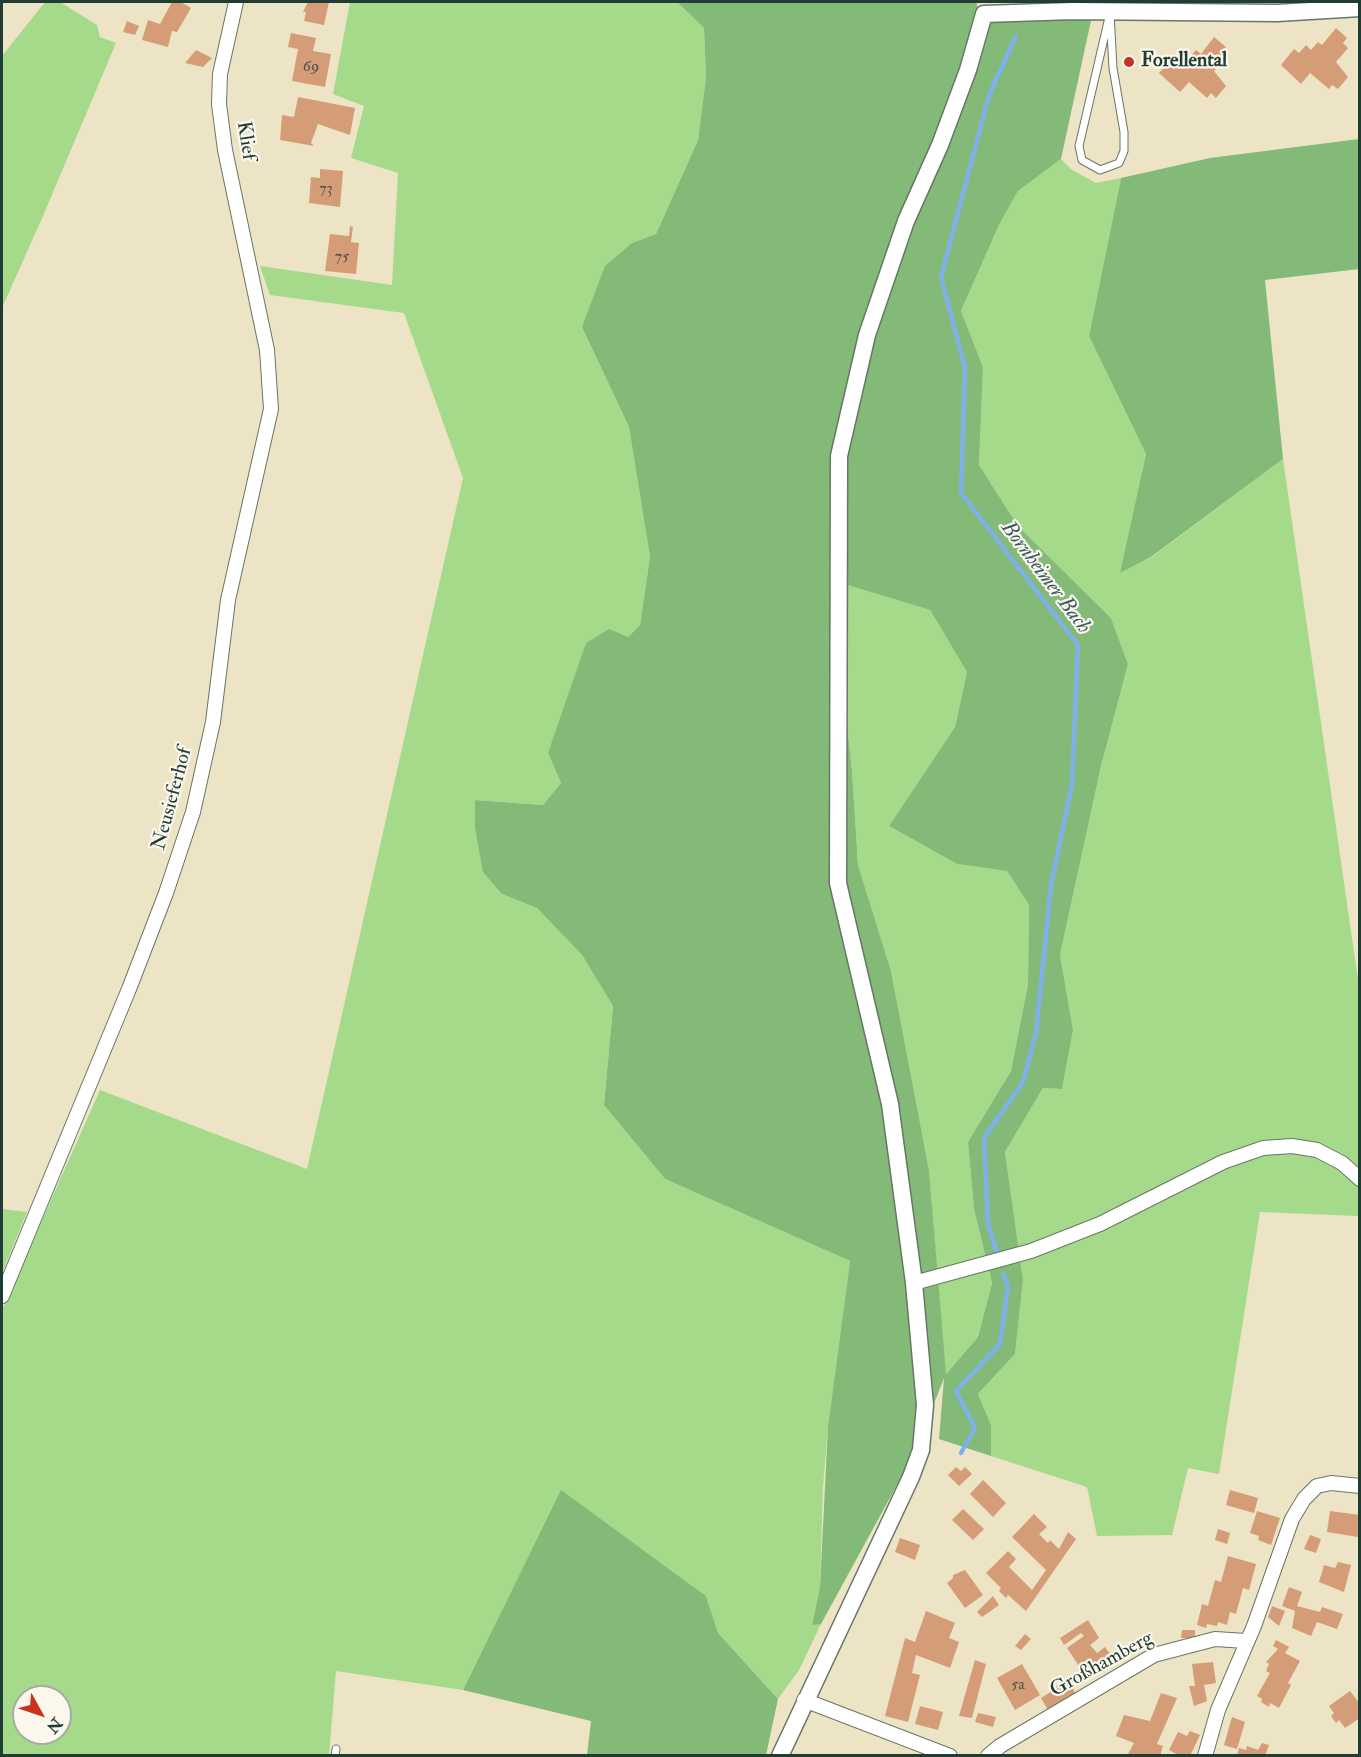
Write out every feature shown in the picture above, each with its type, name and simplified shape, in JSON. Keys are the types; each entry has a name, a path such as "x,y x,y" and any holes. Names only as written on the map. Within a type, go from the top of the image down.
{"street":[{"name":"Klief","path":"236,2 220,74 219,104 225,150 255,286"},
{"path":"780,1755 804,1700 893,1517 921,1450 926,1405 914,1282 890,1104 838,883 839,456 867,335 906,221 964,81 982,8 1110,13 1141,7 1277,13 1359,8"},
{"name":"Neusieferhof","path":"2,1296 162,904 204,767 228,600 271,409 267,350 255,286"},
{"path":"914,1282 1031,1251 1100,1224 1223,1162 1263,1148 1292,1146 1317,1150 1342,1164 1359,1179"},
{"path":"1204,1755 1218,1710 1254,1626 1292,1520 1304,1499 1317,1486 1331,1482 1359,1486"},
{"name":"Großhamberg","path":"988,1755 1154,1655 1215,1639 1246,1641"},
{"path":"804,1700 950,1755"}],"lane":[{"path":"1110,13 1113,68 1124,132 1124,151 1119,163 1107,170 1101,170 1083,160 1079,146 1110,13"}],"green space":[{"path":"45,2 60,2 97,25 100,37 116,43 2,308 2,56"},
{"path":"350,2 677,2 704,28 706,77 698,140 656,234 632,243 582,327 629,427 650,557 640,625 628,637 548,753 561,783 543,805 475,800 502,894 537,908 582,955 613,1006 604,1105 665,1179 850,1261 828,1426 823,1487 820,1587 812,1624 821,1624 799,1670 778,1699 718,1633 706,1596 561,1491 463,1690 336,1671 329,1755 2,1756 2,1310 100,1090 307,1169 463,478 404,313 270,295 260,266 392,285 398,173 351,158 364,106 333,94"},
{"path":"677,2 976,2 978,8 1048,2 1095,2 1061,159 1018,191 999,225 961,311 983,367 979,465 1018,526 1111,618 1128,664 1101,766 1060,955 1073,1030 1062,1089 1043,1088 1005,1152 1023,1280 1015,1354 978,1394 991,1425 991,1456 939,1439 944,1378 915,1452 821,1624 812,1625 820,1587 828,1426 850,1261 665,1179 604,1105 613,1006 582,955 537,908 502,894 483,872 475,828 475,800 543,805 561,783 548,753 586,643 609,629 628,637 640,625 650,557 629,427 582,327 605,266 632,243 656,234 698,140 706,77 704,28","holes":["831,580 930,610 967,672 955,727 889,826 957,864 1007,871 1029,905 1028,984 1011,1071 968,1142 974,1209 992,1283 978,1337 946,1374 929,1170 891,971 858,865 852,771"]},
{"path":"1359,139 1359,269 1265,280 1283,459 1151,557 1120,573 1146,454 1089,336 1121,178 1210,158"},
{"path":"1061,159 1072,170 1096,183 1121,178 1089,336 1146,454 1121,572 1152,557 1283,459 1359,987 1359,1216 1260,1212 1219,1474 1188,1468 1172,1535 1097,1536 1087,1487 991,1456 991,1425 978,1394 1015,1354 1023,1280 1005,1152 1043,1088 1062,1089 1073,1030 1060,955 1101,766 1128,664 1111,618 1018,526 979,465 983,367 961,311 999,225 1018,191"},
{"path":"831,580 930,610 967,672 955,727 889,826 957,864 1007,871 1029,905 1028,984 1011,1071 968,1142 974,1209 992,1283 978,1337 945,1375 929,1170 891,971 858,865 852,771"},
{"path":"2,1209 27,1212 2,1273"},
{"path":"561,1490 706,1596 718,1633 778,1699 766,1755 587,1755 591,1721 463,1690"}],"building":[{"path":"172,2 181,2 191,8 177,32 172,31 168,47 142,40 148,20 160,24"},
{"path":"308,2 329,2 324,25 304,21 306,12 303,12"},
{"path":"127,21 139,26 135,35 123,32"},
{"path":"1336,28 1347,38 1343,43 1348,48 1336,62 1348,77 1338,89 1332,85 1329,89 1310,73 1301,84 1281,65 1294,49 1299,53 1306,45 1311,50 1318,42 1322,45"},
{"path":"291,33 316,38 313,51 331,54 325,87 292,81 298,49 288,47"},
{"path":"1214,37 1226,47 1221,52 1227,56 1214,71 1226,86 1216,98 1211,93 1207,98 1189,82 1180,92 1159,73 1173,57 1177,61 1184,53 1189,58 1196,50 1201,54"},
{"path":"196,50 212,58 203,67 185,63"},
{"path":"298,97 355,108 350,135 318,124 311,143 314,146 280,140 282,115 294,117"},
{"path":"320,169 343,171 340,207 309,203 311,177 320,178"},
{"path":"350,226 353,227 351,242 359,243 356,274 325,271 330,234 349,236"},
{"path":"956,1467 961,1471 965,1467 972,1474 959,1486 948,1475"},
{"path":"983,1480 1006,1503 993,1517 970,1494"},
{"path":"1230,1490 1258,1498 1254,1513 1226,1505"},
{"path":"963,1509 984,1529 973,1540 952,1520"},
{"path":"1257,1511 1280,1518 1271,1545 1258,1540 1259,1536 1250,1533"},
{"path":"1330,1511 1360,1515 1358,1537 1327,1532"},
{"path":"1034,1514 1047,1527 1039,1534 1048,1543 1050,1540 1059,1549 1068,1532 1076,1539 1026,1611 1008,1595 1006,1598 999,1591 1001,1588 986,1573 1008,1551 1016,1559 1009,1567 1032,1590 1046,1570 1012,1537"},
{"path":"1218,1529 1230,1533 1227,1544 1215,1540"},
{"path":"1310,1535 1321,1539 1316,1553 1304,1549"},
{"path":"900,1538 920,1545 915,1560 895,1552"},
{"path":"1228,1556 1256,1564 1249,1590 1243,1588 1236,1614 1230,1612 1227,1625 1218,1622 1217,1626 1207,1624 1206,1628 1197,1625 1202,1604 1208,1606 1215,1580 1221,1582"},
{"path":"1338,1562 1351,1565 1344,1592 1319,1582 1324,1565 1335,1568"},
{"path":"965,1570 983,1595 965,1608 947,1583 953,1575"},
{"path":"1289,1587 1302,1592 1297,1606 1320,1612 1322,1607 1343,1614 1337,1629 1317,1622 1311,1636 1292,1628 1295,1611 1282,1606"},
{"path":"993,1596 999,1605 982,1617 977,1612"},
{"path":"1272,1606 1285,1611 1279,1626 1268,1617"},
{"path":"926,1611 955,1623 949,1638 959,1642 950,1668 916,1655 912,1673 920,1675 908,1722 885,1716 905,1638 915,1642"},
{"path":"1088,1620 1099,1638 1090,1645 1097,1653 1105,1647 1110,1654 1093,1670 1086,1661 1079,1666 1067,1648 1084,1636 1081,1633 1064,1645 1060,1638"},
{"path":"1182,1630 1195,1630 1195,1638 1181,1638"},
{"path":"1025,1634 1031,1639 1021,1650 1015,1646"},
{"path":"1276,1640 1289,1647 1285,1653 1300,1661 1288,1683 1291,1685 1279,1708 1270,1703 1269,1707 1257,1696 1270,1673 1266,1671 1269,1664 1266,1662 1278,1649 1273,1646"},
{"path":"975,1660 986,1664 972,1718 959,1716"},
{"path":"1213,1662 1216,1683 1204,1685 1207,1701 1194,1706 1189,1686 1195,1686 1192,1664"},
{"path":"1022,1664 1040,1695 1015,1710 997,1678"},
{"path":"1070,1680 1076,1696 1062,1701 1063,1704 1049,1712 1041,1698 1057,1688 1056,1686"},
{"path":"1350,1691 1360,1704 1360,1718 1345,1728 1339,1720 1336,1723 1331,1716 1334,1713 1329,1706"},
{"path":"1161,1693 1177,1698 1157,1744 1163,1746 1160,1756 1128,1754 1134,1743 1116,1736 1124,1715 1150,1721"},
{"path":"920,1706 943,1712 938,1730 915,1724"},
{"path":"978,1713 996,1717 993,1727 975,1722"},
{"path":"1232,1717 1245,1722 1237,1749 1224,1745"},
{"path":"1190,1731 1200,1735 1190,1756 1180,1756 1169,1750 1178,1732 1187,1736"},
{"path":"1262,1743 1269,1745 1265,1756 1237,1756 1239,1748 1246,1750 1247,1746 1258,1750"}],"waterway":[{"name":"Bornheimer Bach","path":"997,1252 988,1225 984,1138 1023,1082 1036,1033 1051,885 1072,784 1078,645 961,493 965,368 941,277 989,95 1016,36"},
{"name":"Bornheimer Bach","path":"961,1453 975,1428 956,1391 1000,1344 1008,1286 1003,1274"}],"place":[{"name":"Forellental","path":"1129,62"}]}
